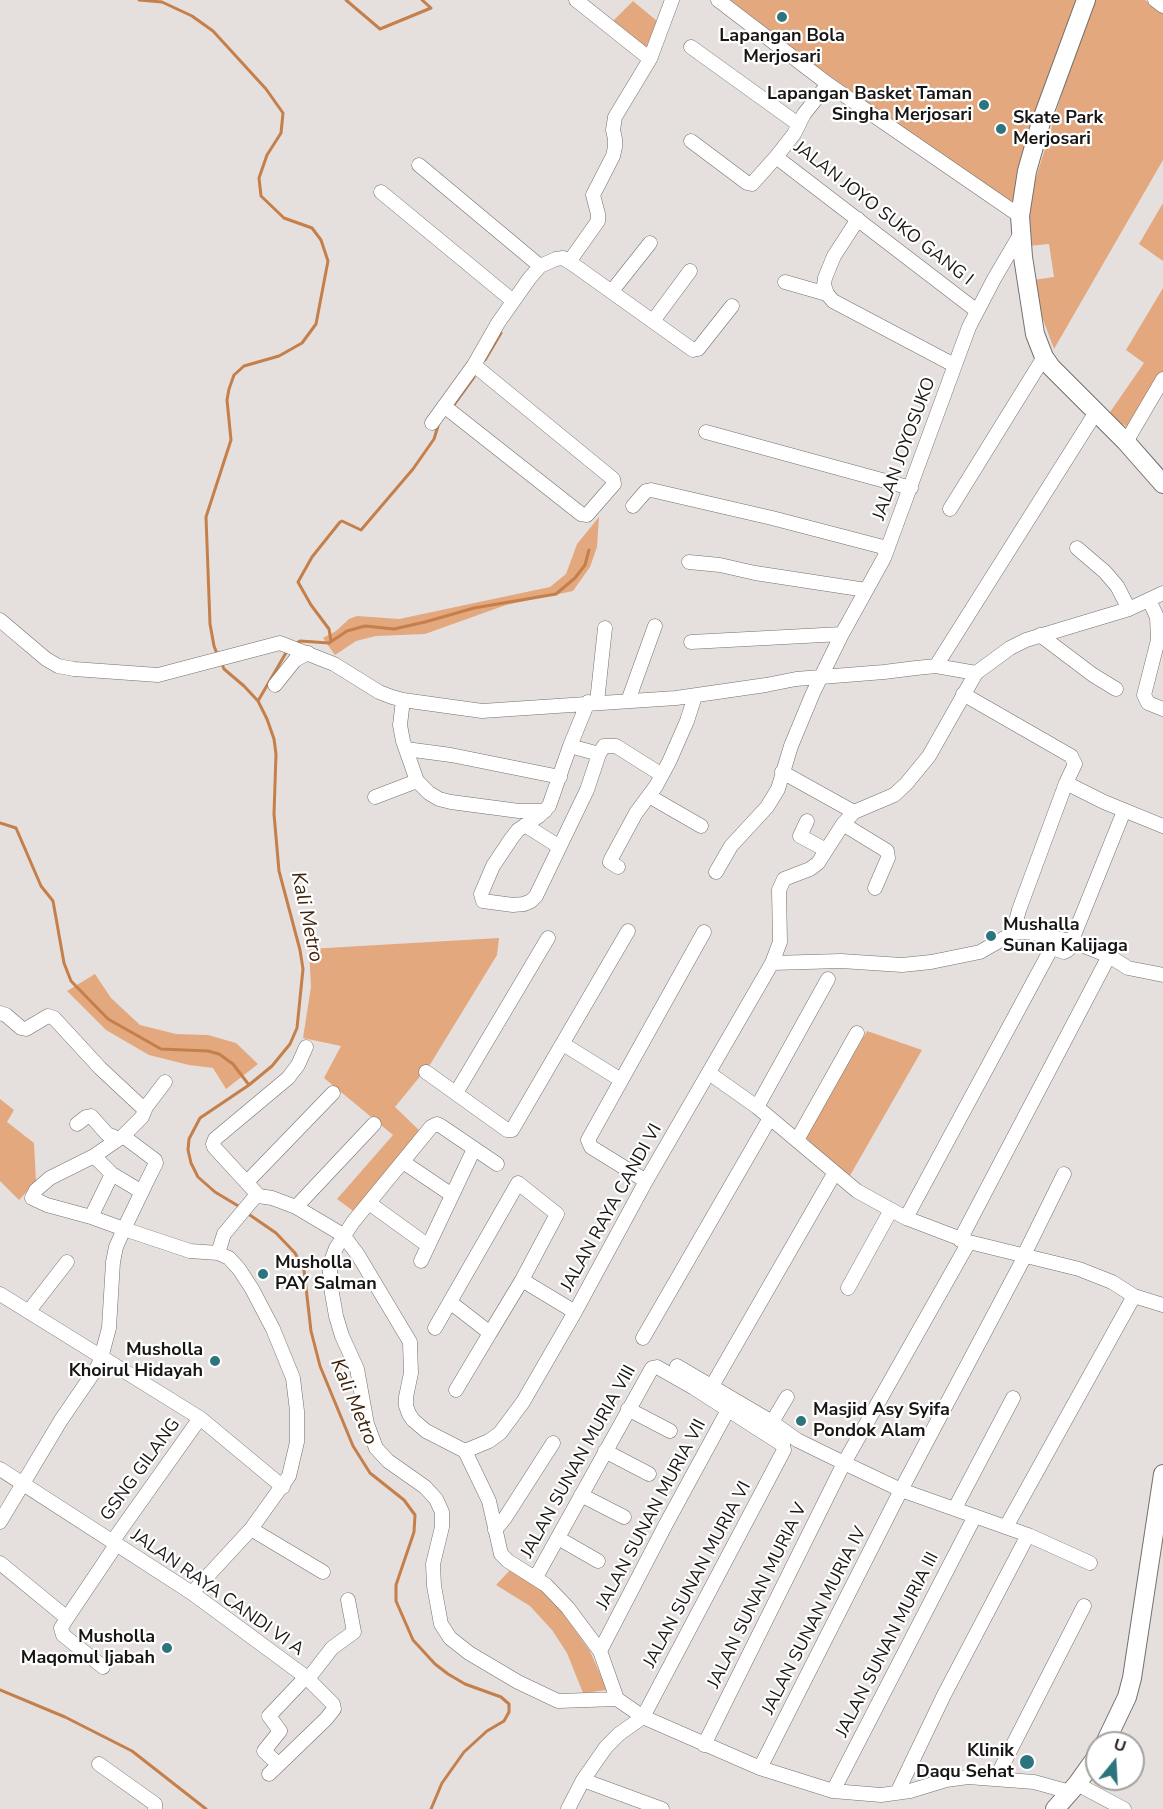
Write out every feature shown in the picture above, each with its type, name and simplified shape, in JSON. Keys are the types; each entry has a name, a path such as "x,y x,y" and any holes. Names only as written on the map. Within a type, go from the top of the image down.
{"main road":[{"path":"1086,0 1031,154 1021,225 1023,256 1035,334 1044,357 1051,367 1126,442 1163,484"},
{"path":"1111,1731 1127,1697 1132,1678 1163,1474"},
{"path":"1055,1809 1085,1773"}],"street":[{"path":"576,0 650,59"},
{"path":"569,262 599,217 593,195 613,156 615,117 650,59 672,0"},
{"path":"718,0 828,84 1021,225"},
{"path":"1155,0 1163,6"},
{"path":"691,47 798,124"},
{"name":"JALAN JOYO SUKO GANG I","path":"828,84 804,114 794,134 776,157 977,311"},
{"path":"691,141 747,183 752,184 776,157"},
{"path":"419,165 540,266"},
{"path":"381,192 513,301"},
{"path":"858,219 834,256 825,278 824,285 827,294 833,301 954,365"},
{"name":"JALAN JOYOSUKO","path":"716,872 731,846 772,800 799,725 821,677 884,558 969,327 1021,225"},
{"path":"612,291 650,243"},
{"path":"432,423 474,365 489,336 513,301 540,266 563,258 690,349 696,350 732,306"},
{"path":"653,321 690,271"},
{"path":"785,282 827,294"},
{"path":"950,509 1044,357"},
{"path":"444,406 581,514 587,515 614,484 613,479 474,365"},
{"path":"1126,442 1163,379"},
{"path":"936,666 1096,412"},
{"path":"706,432 911,488"},
{"path":"633,506 646,491 651,490 887,548"},
{"path":"1077,548 1105,572 1117,586 1130,609"},
{"path":"689,562 720,565 755,573 866,590"},
{"path":"807,821 800,837 826,850 854,812 885,800 906,784 939,740 976,673 1010,648 1040,635 1130,609 1163,592"},
{"path":"1149,600 1160,617 1158,640 1144,695 1148,703 1163,709"},
{"path":"0,620 46,659 58,666 158,675 282,643 334,664 379,692 403,700 482,711 695,696 795,679 936,666 976,673"},
{"path":"628,701 655,626"},
{"path":"605,628 592,702 570,746 545,811 525,825 511,839 493,866 480,898 483,901 513,905 531,901 536,896 558,846 587,790 604,746 616,746 662,775"},
{"path":"1064,629 1073,659"},
{"path":"691,642 842,634"},
{"path":"1040,635 1093,675 1116,689"},
{"path":"275,685 295,660 305,652"},
{"path":"963,694 1071,756 1075,764 1019,910 1013,933"},
{"path":"618,867 610,862 611,859 636,813 662,775 684,728 695,696"},
{"path":"403,700 400,726 417,781 439,799 519,811 545,811"},
{"path":"570,746 599,754"},
{"path":"406,749 451,755 560,777"},
{"path":"782,772 854,812"},
{"path":"375,797 417,781"},
{"path":"1066,783 1124,811 1163,826"},
{"path":"649,796 701,826"},
{"path":"772,963 841,961 902,965 931,962 980,952 1013,933 1026,932 1055,943 1064,952 1068,950 1072,941 1124,811"},
{"path":"843,824 873,840 887,851 888,858 875,888"},
{"path":"525,825 558,846"},
{"name":"JALAN RAYA CANDI VI","path":"465,1451 489,1442 505,1427 539,1376 646,1181 772,963 782,932 780,885 784,879 818,863 826,850"},
{"path":"426,1072 507,1130 512,1130 628,931"},
{"path":"646,1181 591,1147 588,1142 589,1135 704,932"},
{"path":"456,1093 548,938"},
{"path":"1072,941 1109,956 1128,968 1163,975"},
{"path":"906,1218 1055,943"},
{"name":"JALAN SUNAN MURIA V","path":"704,1745 844,1463 964,1245 1109,956"},
{"path":"758,1107 828,979"},
{"path":"0,1013 26,1029 48,1016 54,1018 100,1068 145,1110"},
{"path":"797,1140 857,1033"},
{"path":"563,1044 621,1080"},
{"path":"306,1047 298,1065 288,1078 215,1139 214,1147 250,1179 262,1197 296,1207 343,1235 358,1255 410,1342 411,1373 405,1397 409,1414 426,1431 465,1451 486,1492 501,1554 508,1561 536,1577 568,1608 600,1651 617,1699"},
{"path":"709,1073 758,1107 767,1123 797,1140 856,1191 906,1218 964,1245 1079,1269 1112,1282 1134,1298 1163,1305"},
{"path":"165,1082 142,1117 121,1138 94,1156 50,1178 36,1190 32,1198 47,1205 91,1217 190,1251 218,1253 229,1258 252,1289 273,1329 293,1378 297,1411 297,1442 293,1465 283,1487 251,1529 192,1593"},
{"path":"250,1179 333,1093"},
{"path":"0,1522 61,1420 98,1366 109,1328 116,1247 156,1162 121,1138 107,1134 91,1116 78,1124"},
{"path":"643,1338 767,1123"},
{"path":"296,1207 374,1124"},
{"path":"496,1164 437,1124 431,1127 343,1235 330,1264 330,1282 339,1326 357,1369 370,1437 388,1461 430,1493 442,1512 442,1527 433,1564 436,1604 441,1624 450,1638 469,1653 548,1697 568,1702 617,1699 643,1716 704,1745 760,1768 833,1791 881,1795 958,1778 996,1778 1074,1788 1124,1809"},
{"path":"421,1261 474,1149"},
{"path":"94,1156 112,1174 142,1192"},
{"path":"403,1162 446,1191"},
{"path":"91,1217 112,1174"},
{"path":"712,1386 834,1174"},
{"name":"JALAN SUNAN MURIA IV","path":"760,1768 901,1490 1025,1256 1064,1174"},
{"path":"435,1328 518,1183 547,1204 557,1214 522,1280 456,1390"},
{"path":"218,1253 224,1234 230,1226 262,1197"},
{"path":"369,1203 423,1242"},
{"path":"848,1288 891,1210"},
{"path":"29,1311 68,1262"},
{"path":"522,1280 576,1312"},
{"path":"0,1294 200,1418 283,1487"},
{"path":"1006,1527 1134,1298"},
{"path":"450,1302 490,1333"},
{"path":"677,1366 772,1422 797,1440 844,1463 901,1490 1006,1527 1090,1563"},
{"name":"JALAN SUNAN MURIA VIII","path":"536,1577 652,1368 655,1367 694,1388 728,1410"},
{"path":"772,1422 787,1397"},
{"path":"955,1508 1013,1398"},
{"path":"628,1409 670,1431"},
{"name":"JALAN SUNAN MURIA VI","path":"643,1716 784,1450 783,1445 779,1442 728,1410"},
{"name":"JALAN SUNAN MURIA VII","path":"600,1651 728,1410"},
{"name":"GSNG GILANG","path":"67,1618 114,1544 200,1418"},
{"path":"495,1530 554,1443"},
{"path":"605,1451 649,1474"},
{"name":"JALAN RAYA CANDI VI A","path":"0,1469 192,1593 307,1678 333,1704 334,1709 326,1719 274,1769 264,1751 280,1731 270,1720 269,1715 307,1678"},
{"path":"581,1495 624,1517"},
{"name":"JALAN SUNAN MURIA III","path":"833,1791 975,1516"},
{"path":"251,1529 322,1572"},
{"path":"897,1793 944,1695 1028,1536"},
{"path":"558,1538 598,1561"},
{"path":"0,1563 67,1618 61,1628 63,1635 104,1667"},
{"path":"307,1678 332,1648 354,1632 348,1600"},
{"path":"996,1778 1084,1606"},
{"path":"568,1809 583,1780 606,1747 643,1716"},
{"path":"99,1764 153,1802 156,1805 155,1809"},
{"path":"583,1780 662,1809"}],"shaded area":[{"path":"725,0 1081,0 1014,199 1010,202"},
{"path":"1095,0 1145,0 1163,13 1163,160 1054,349 1038,306 1033,280 1054,277 1049,244 1028,246 1030,197 1073,58"},
{"path":"633,1 657,21 645,50 610,24"},
{"path":"1163,203 1163,261 1139,244"},
{"path":"1163,288 1163,376 1131,431 1123,424 1120,429 1108,415 1144,363 1126,350"},
{"path":"599,517 597,547 590,567 573,591 506,605 425,634 376,636 356,641 335,655 323,638 336,631 349,619 357,616 399,619 550,587 566,574 577,544"},
{"path":"499,938 497,955 431,1063 395,1107 421,1132 356,1213 337,1199 393,1135 324,1078 341,1046 303,1038 311,987 309,949"},
{"path":"95,974 111,998 140,1025 176,1034 208,1035 236,1043 258,1064 226,1089 213,1068 189,1065 149,1055 106,1030 67,991"},
{"path":"867,1031 922,1050 848,1179 805,1137"},
{"path":"0,1099 14,1110 7,1122 34,1143 36,1182 19,1200 0,1181"},
{"path":"511,1569 538,1587 559,1608 590,1651 607,1690 583,1693 567,1653 552,1630 530,1606 496,1585"}],"waterway":[{"name":"Kali Metro","path":"139,0 162,2 192,16 213,31 266,89 283,113 281,133 267,155 259,178 261,196 284,218 312,228 321,240 328,261 316,324 302,343 279,356 244,366 234,375 229,389 227,400 231,440 206,517 210,624 218,656"},
{"path":"346,0 380,29 431,8 422,0"},
{"path":"485,360 501,333"},
{"path":"453,406 474,377"},
{"path":"331,641 329,629 311,605 298,582 312,557 340,522 361,530 413,469 434,439 438,426"},
{"path":"294,645 300,641 329,643 347,631 365,626 394,629 474,608 556,594 575,578 585,565 589,550"},
{"path":"258,701 287,651"},
{"name":"Kali Metro","path":"221,662 224,669 258,701 274,739 276,754 274,814 279,871 303,969 297,1028 290,1044 272,1066 249,1085 200,1118 189,1139 188,1150 191,1163 198,1177 215,1192 240,1207"},
{"path":"0,823 16,828 41,886 53,901 64,963 71,981 108,1019 161,1049 208,1051 219,1054 233,1064 249,1085"},
{"name":"Kali Metro","path":"247,1213 276,1233 295,1253 304,1270 311,1331 320,1366 353,1446 370,1473 404,1500 415,1515 414,1532 396,1585 396,1601 413,1640 435,1664 448,1674 465,1684 501,1697 509,1704 509,1712 504,1721 487,1731 464,1752 442,1783 431,1809"},
{"path":"0,1690 65,1717 132,1751 206,1809"}],"place":[{"name":"Lapangan Bola Merjosari","path":"782,17"},
{"name":"Lapangan Basket Taman Singha Merjosari","path":"984,105"},
{"name":"Skate Park Merjosari","path":"1001,129"},
{"name":"Mushalla Sunan Kalijaga","path":"991,936"},
{"name":"Musholla PAY Salman","path":"263,1274"},
{"name":"Musholla Khoirul Hidayah","path":"215,1361"},
{"name":"Masjid Asy Syifa Pondok Alam","path":"801,1421"},
{"name":"Musholla Maqomul Ijabah","path":"167,1648"},
{"name":"Klinik Daqu Sehat","path":"1027,1762"}]}
